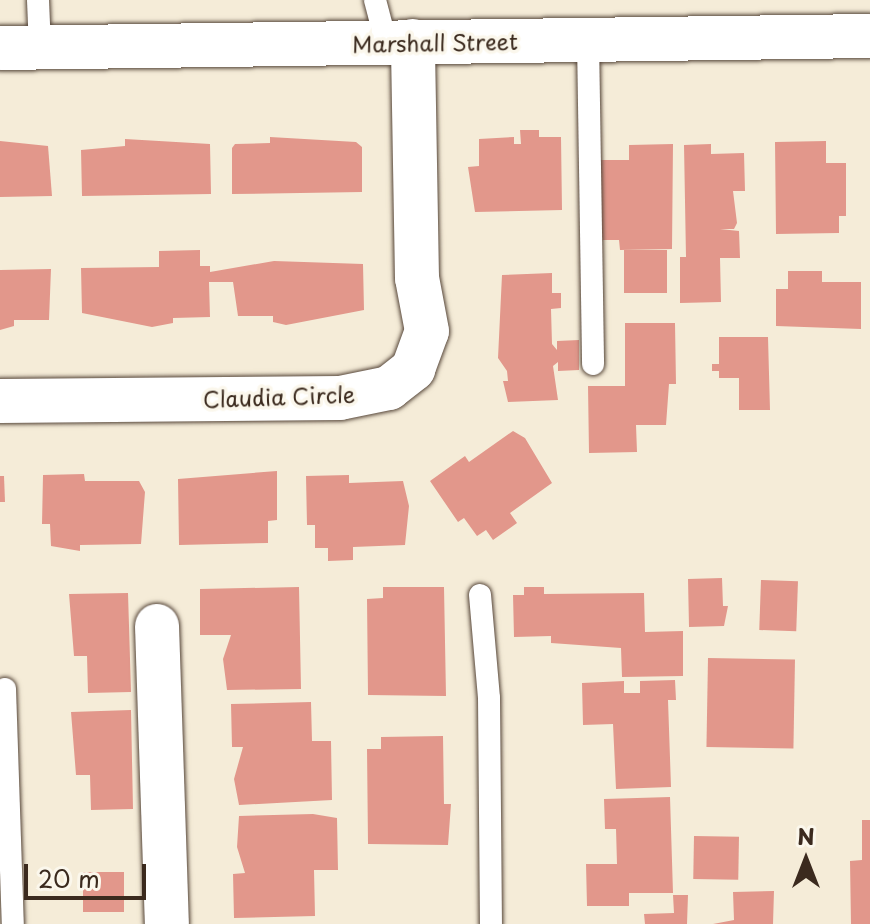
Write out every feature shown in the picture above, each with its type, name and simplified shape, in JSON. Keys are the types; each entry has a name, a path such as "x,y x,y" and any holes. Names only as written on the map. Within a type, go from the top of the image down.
{"street":[{"name":"Marshall Street","path":"20,48 870,36"},
{"name":"Claudia Circle","path":"0,401 340,398 389,388 413,369 427,331 417,278 400,42"},
{"path":"157,626 167,924"}],"lane":[{"path":"20,48 38,0"},
{"path":"375,0 400,42"},
{"path":"588,40 593,364"},
{"path":"480,595 489,698 491,924"},
{"path":"5,689 13,924"}],"building":[{"path":"520,130 539,130 539,137 561,137 562,210 475,212 468,167 479,166 479,139 514,137 514,144 521,144"},
{"path":"270,137 356,142 362,147 362,192 232,194 232,148 235,144 270,143"},
{"path":"125,139 210,144 211,194 82,196 81,150 125,146"},
{"path":"0,141 48,146 52,196 0,197"},
{"path":"826,141 826,163 846,163 846,216 839,216 839,233 776,234 775,142"},
{"path":"673,144 672,249 620,250 619,240 598,240 597,160 629,160 629,145"},
{"path":"711,144 711,154 744,153 745,191 733,191 737,223 734,229 720,229 739,231 740,258 720,258 721,302 680,303 680,257 686,257 684,145"},
{"path":"200,250 200,266 210,266 210,272 274,261 363,264 364,310 286,325 273,322 273,316 238,316 233,282 209,282 210,317 173,318 173,323 152,327 82,313 81,268 159,267 159,251"},
{"path":"624,250 667,250 667,293 624,293"},
{"path":"51,269 49,320 14,320 14,326 0,330 0,270"},
{"path":"788,271 822,271 822,282 861,282 861,329 776,326 776,289 788,289"},
{"path":"552,273 552,293 561,293 561,308 551,309 552,344 557,350 557,341 579,340 579,370 558,371 558,362 553,366 558,400 508,402 503,381 508,381 507,371 498,358 502,275"},
{"path":"625,323 675,323 676,384 669,384 666,425 636,425 637,452 589,453 588,386 625,386"},
{"path":"719,337 768,337 770,410 739,410 739,378 719,378 719,371 712,371 712,364 719,364"},
{"path":"513,431 525,438 552,483 510,513 517,523 493,540 486,530 477,536 464,518 458,522 430,481 465,456 469,462"},
{"path":"277,471 277,520 268,521 268,543 179,545 178,479"},
{"path":"84,474 85,481 139,481 145,492 141,544 80,545 80,551 51,546 50,524 42,524 43,475"},
{"path":"349,475 349,483 403,481 409,506 405,545 353,547 353,560 328,561 328,548 315,548 315,525 307,525 306,476"},
{"path":"0,476 4,476 5,502 0,502"},
{"path":"722,578 723,606 728,606 724,626 689,627 688,579"},
{"path":"761,580 798,581 796,631 759,630"},
{"path":"299,587 301,689 227,690 223,659 231,635 200,635 200,589"},
{"path":"383,587 444,587 446,696 368,695 367,599 383,598"},
{"path":"524,587 544,587 544,594 644,593 645,632 683,631 683,676 622,677 621,648 551,643 551,636 514,637 513,595 524,595"},
{"path":"128,593 131,692 88,693 87,656 74,656 69,594"},
{"path":"708,658 795,660 793,749 706,747"},
{"path":"675,680 676,700 668,700 671,787 616,789 613,724 583,725 582,683 624,681 624,693 640,693 640,681"},
{"path":"311,702 312,741 331,741 332,800 239,805 234,779 243,747 232,747 231,704"},
{"path":"131,710 133,809 91,810 90,775 76,775 71,712"},
{"path":"443,736 444,804 451,804 448,845 368,844 367,749 381,749 381,737"},
{"path":"670,797 673,893 629,893 629,906 587,906 586,864 617,864 616,829 605,829 604,799"},
{"path":"313,814 337,818 338,870 314,870 315,916 234,918 233,874 245,873 237,847 239,816"},
{"path":"862,820 870,820 870,924 851,924 850,861 862,860"},
{"path":"694,836 739,837 738,880 693,879"},
{"path":"83,872 124,872 124,912 83,912"},
{"path":"774,891 773,924 713,924 734,920 733,892"},
{"path":"673,895 688,895 687,924 645,924 644,914 674,913"}]}
